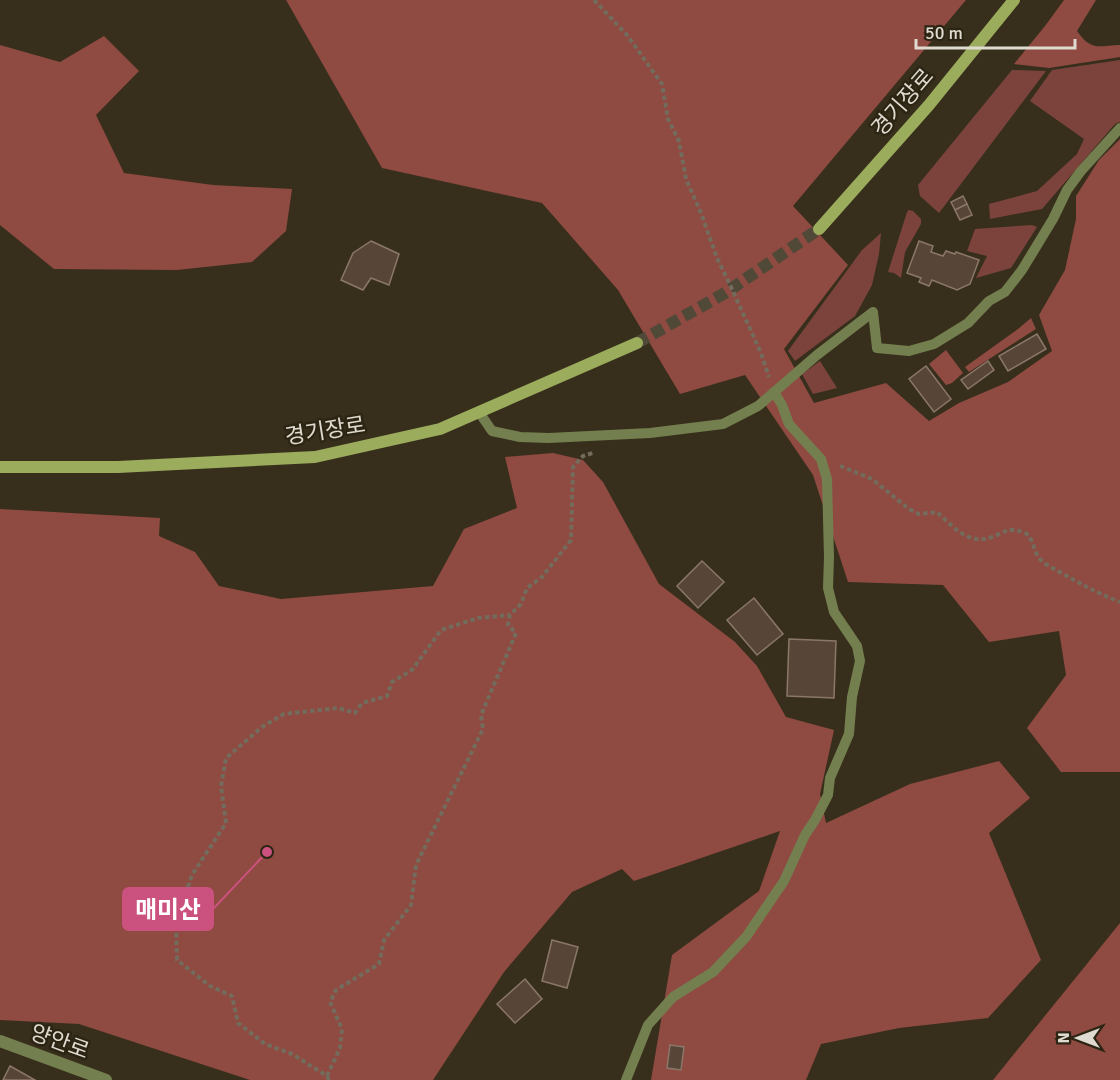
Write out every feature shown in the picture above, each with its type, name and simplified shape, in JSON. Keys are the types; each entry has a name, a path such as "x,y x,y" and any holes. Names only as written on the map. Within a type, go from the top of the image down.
{"street":[{"name":"경기장로","path":"819,229 929,105 1014,0"},
{"name":"경기장로","path":"0,467 118,467 315,457 440,429 637,343"},
{"name":"양안로","path":"0,1041 106,1080"}],"lane":[{"path":"479,412 492,430 520,437 549,438 650,433 723,424 758,406 817,355 873,312 877,348 909,351 934,344 968,323 989,301 1005,292 1022,270 1053,219 1067,190 1120,128"},
{"path":"626,1080 648,1025 673,997 713,972 738,946 784,881 805,835 828,795 830,778 849,734 852,697 860,661 857,646 834,612 828,588 827,479 821,459 789,424 774,392"}],"path":[{"path":"594,0 627,35 662,84 668,120 679,141 686,179 717,258 761,353 774,392"},
{"path":"510,615 478,618 441,630 412,670 392,682 387,696 362,703 355,713 338,708 284,714 262,727 226,758 221,786 226,823 192,875 176,921 177,960 210,986 232,996 238,1023 265,1044 292,1054 328,1078 339,1048 342,1029 330,1002 336,990 379,963 384,940 411,904 416,865 483,729 481,715 516,633 508,625 510,615 521,604 527,588 542,577 571,540 573,467 583,456 610,447 612,435"},
{"path":"821,459 872,479 909,509 919,514 937,512 958,532 971,539 989,538 1009,529 1026,532 1033,541 1034,551 1042,561 1092,591 1120,602"}],"shaded area":[{"path":"286,0 966,0 793,206 848,265 784,349 814,403 886,383 929,421 959,403 1008,382 1052,351 1039,315 1065,270 1076,219 1076,196 1099,160 1120,139 1120,772 1061,772 1027,728 1066,675 1059,631 989,642 943,585 848,582 813,475 745,375 680,394 618,290 542,203 382,168"},
{"path":"1064,0 1096,0 1077,31 1087,42 1096,46 1120,45 1120,57 1049,68 1014,64 1045,26"},
{"path":"104,36 139,71 96,115 124,173 213,185 292,189 286,231 252,262 177,270 54,269 0,225 0,45 60,62"},
{"path":"1120,60 1120,122 1115,124 1042,209 990,219 989,204 1037,191 1077,154 1084,139 1030,101 1052,70"},
{"path":"1012,70 1046,71 939,213 920,196 918,185"},
{"path":"909,210 921,219 921,224 905,252 901,278 888,272"},
{"path":"1032,225 1037,227 1011,268 976,278 987,256 967,251 975,229"},
{"path":"881,233 872,285 855,316 795,361 788,351 862,250"},
{"path":"1031,318 1036,329 969,372 965,367"},
{"path":"946,350 963,373 952,383 946,385 929,364"},
{"path":"820,361 837,388 813,394 802,374"},
{"path":"553,453 583,460 603,482 659,584 735,642 757,666 786,717 834,730 820,794 826,823 910,784 999,761 1030,798 989,833 1041,960 988,1018 899,1028 821,1044 806,1080 651,1080 672,955 759,891 780,831 634,881 622,869 572,892 504,972 433,1080 250,1080 79,1024 0,1020 0,509 160,518 159,536 195,552 219,586 281,599 433,586 464,529 517,508 505,457"},
{"path":"1120,923 1120,1080 993,1080"}],"building":[{"path":"963,196 967,204 955,210 951,202"},
{"path":"967,204 972,215 960,220 955,210"},
{"path":"371,241 399,254 389,285 371,278 363,290 341,280 353,253"},
{"path":"919,241 933,246 931,252 943,256 946,251 955,254 956,252 979,260 970,284 957,290 932,280 929,286 919,282 921,278 907,273"},
{"path":"1037,334 1046,349 1008,371 999,356"},
{"path":"988,361 994,370 968,389 961,380"},
{"path":"926,366 951,399 934,412 909,379"},
{"path":"702,561 724,582 698,608 677,586"},
{"path":"754,598 783,634 757,655 727,620"},
{"path":"789,639 836,641 834,698 787,696"},
{"path":"552,940 578,947 567,988 542,981"},
{"path":"525,979 542,999 515,1023 497,1004"},
{"path":"670,1045 684,1047 681,1070 667,1068"},
{"path":"10,1066 35,1080 3,1080"}],"tunnel":[{"path":"637,343 725,293 819,229"}],"place":[{"name":"매미산","path":"267,852"}]}
